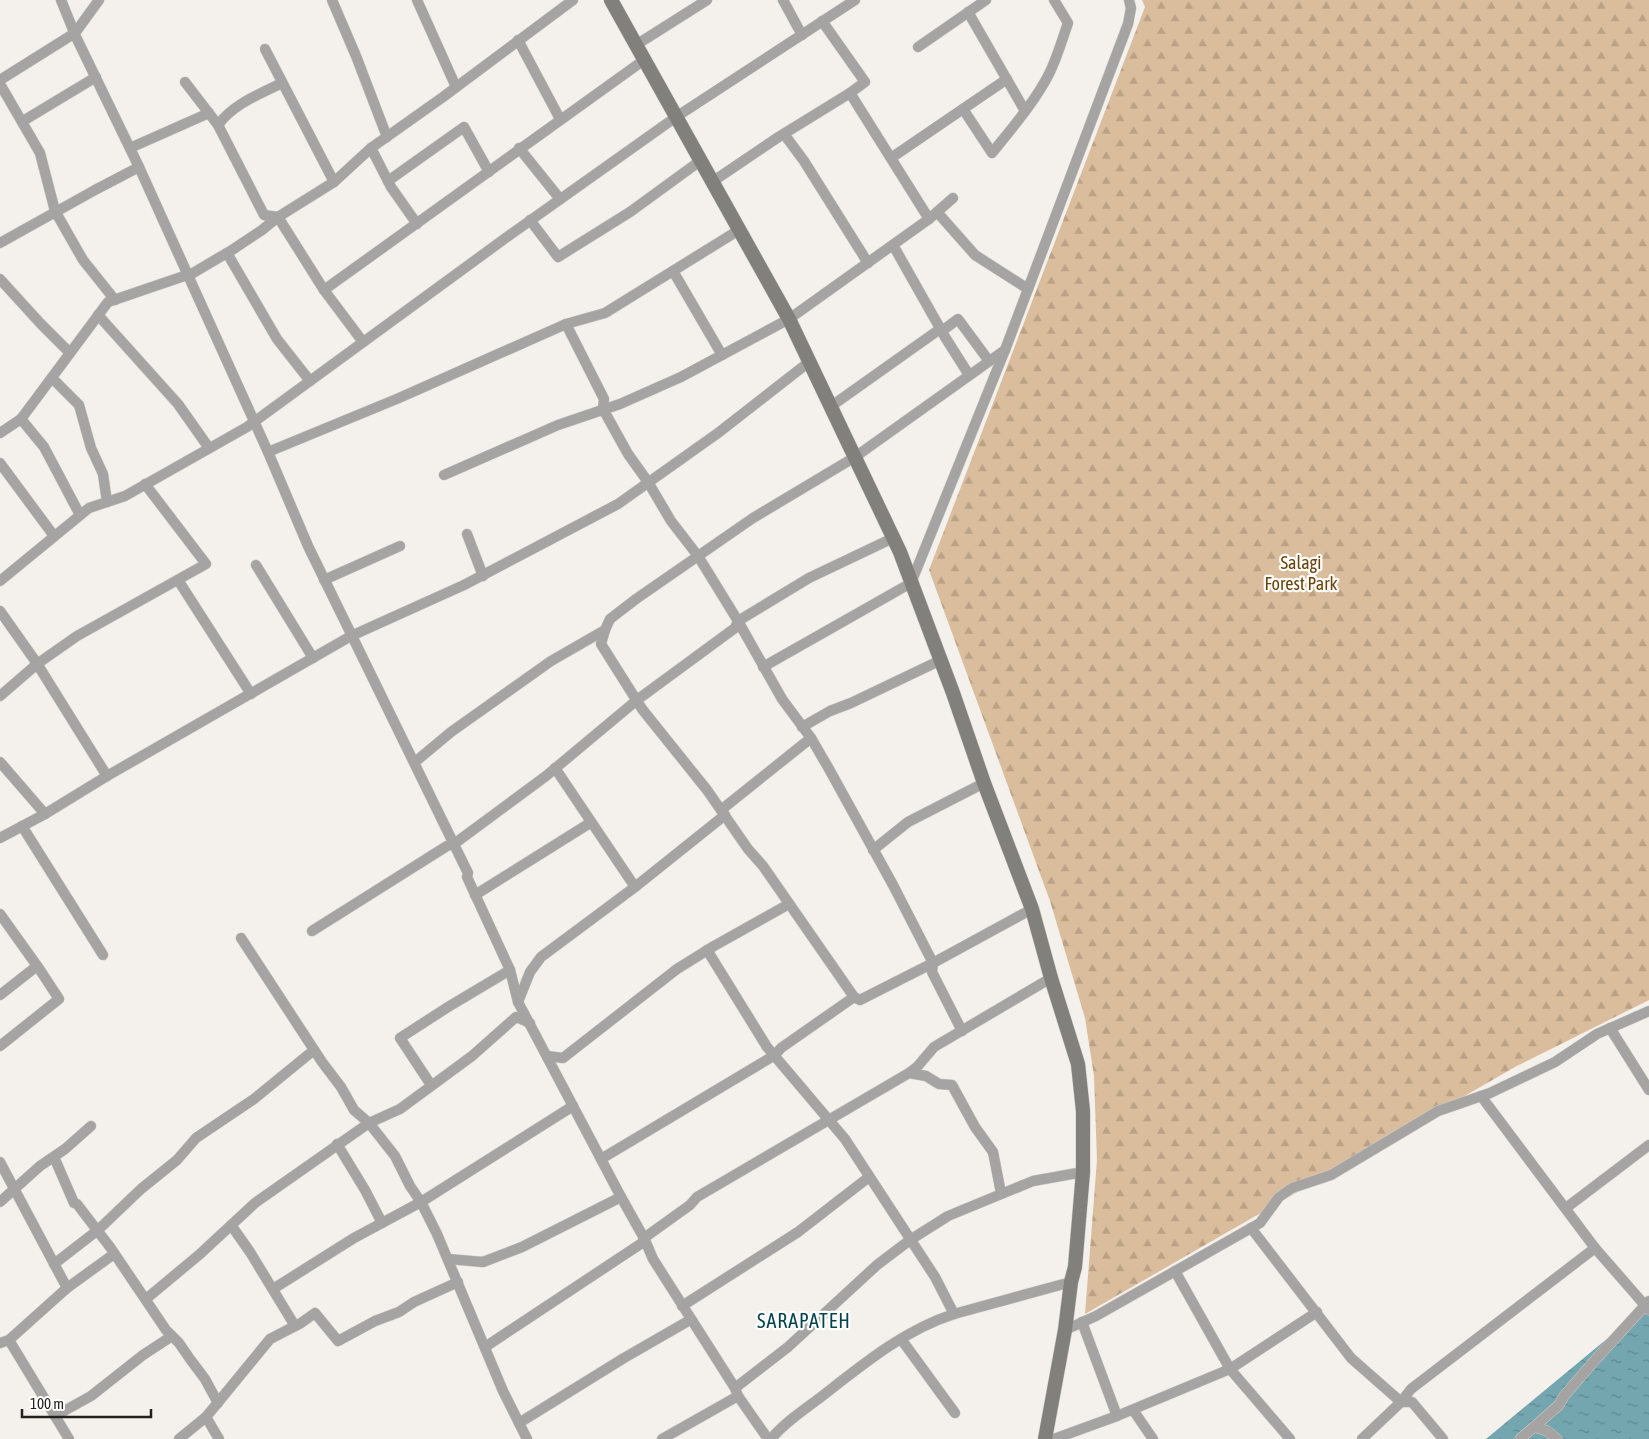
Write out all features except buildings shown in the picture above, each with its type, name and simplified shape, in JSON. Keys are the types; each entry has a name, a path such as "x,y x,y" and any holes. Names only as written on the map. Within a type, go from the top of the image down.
{"street":[{"path":"61,0 139,167 324,580 468,873 467,877 510,970 518,1002 620,1197 644,1238 653,1259 690,1320 770,1439 780,1428 901,1338 954,1314 1071,1282"},
{"path":"99,0 75,33 0,82 40,153 55,211 83,260 115,300"},
{"path":"332,0 356,56 386,137"},
{"path":"416,0 456,87"},
{"path":"0,433 21,418 108,302 187,275 227,253 262,230 278,216 334,182 371,148 573,0"},
{"path":"611,0 789,319 893,538 941,660 984,784 1032,909 1078,1064 1083,1111 1083,1172 1075,1267 1045,1439"},
{"path":"636,45 707,0"},
{"path":"783,0 802,35"},
{"path":"0,581 89,508 125,496 254,421 676,116 855,0"},
{"path":"918,46 986,0"},
{"path":"963,109 992,153 1025,110 1048,75 1068,23 1054,0"},
{"path":"763,667 911,583 1005,350 1128,24 1131,8 1129,0"},
{"path":"968,12 1025,110"},
{"path":"712,182 865,82 822,21"},
{"path":"518,40 560,119"},
{"path":"265,49 334,182"},
{"path":"324,290 644,60"},
{"path":"23,122 96,77"},
{"path":"891,158 1007,79"},
{"path":"184,82 218,125 264,215 278,216"},
{"path":"218,125 224,116 250,99 282,83"},
{"path":"850,93 891,158 933,215 975,255 1028,289"},
{"path":"130,148 209,113"},
{"path":"388,181 464,128 488,172"},
{"path":"784,134 868,263"},
{"path":"371,148 388,181 417,224"},
{"path":"520,148 560,199"},
{"path":"530,220 558,257 630,212 700,161"},
{"path":"0,242 139,167"},
{"path":"444,475 509,445 558,425 620,404 681,377 789,319 868,263 953,198"},
{"path":"278,216 324,290 363,342"},
{"path":"268,452 399,398 566,324 605,313 739,230"},
{"path":"892,245 940,329 969,375"},
{"path":"227,253 277,339 310,382"},
{"path":"673,271 722,355"},
{"path":"0,279 70,354"},
{"path":"98,315 178,404 209,448"},
{"path":"830,407 940,329 946,328 958,319 989,361"},
{"path":"566,324 604,399 603,410 628,454 648,482 671,521 698,556 738,621 782,699 811,738 894,885 932,963 932,972 962,1031"},
{"path":"1005,350 855,457 753,518 636,599 610,619 601,644 651,721 676,750 723,812 748,849 763,866 854,997 860,1000 1032,909"},
{"path":"0,838 45,814 107,776 351,636 482,576 618,504 718,433 809,362"},
{"path":"52,378 79,405 91,448 103,474 108,502"},
{"path":"21,418 44,447 80,515"},
{"path":"0,463 54,536"},
{"path":"0,696 37,664 77,636 206,564 146,484"},
{"path":"467,534 482,576"},
{"path":"312,931 454,844 555,768 637,700 735,628 738,621 810,578 893,538"},
{"path":"324,580 400,546"},
{"path":"256,565 313,658"},
{"path":"178,580 251,694"},
{"path":"0,611 37,664 107,776"},
{"path":"415,762 451,732 551,661 605,630"},
{"path":"802,727 830,711 941,660"},
{"path":"518,1002 530,972 541,957 635,887 811,738"},
{"path":"0,762 45,814"},
{"path":"555,768 590,823 635,887"},
{"path":"873,850 908,822 984,784"},
{"path":"475,895 590,823"},
{"path":"22,826 103,955"},
{"path":"547,1056 563,1058 677,969 789,904"},
{"path":"0,914 38,966 59,1000 0,1046"},
{"path":"240,938 314,1050 342,1087 354,1110 368,1123 395,1156 410,1186 422,1202 458,1282 503,1391 528,1439"},
{"path":"707,950 767,1047 845,1139 935,1277 954,1314"},
{"path":"0,995 38,966"},
{"path":"431,1085 400,1038 510,970"},
{"path":"485,1347 642,1243 644,1238 697,1198 909,1073 917,1067 934,1047 1052,978"},
{"path":"601,1159 775,1055 781,1048 854,997"},
{"path":"1065,1330 1260,1223 1279,1197 1292,1188 1331,1175 1438,1111 1481,1096 1555,1062 1597,1034 1649,1011"},
{"path":"146,1299 255,1202 368,1123 400,1109 472,1056 516,1018 530,1023"},
{"path":"1610,1028 1649,1090"},
{"path":"54,1264 98,1230 141,1189 177,1160 196,1138 254,1099 314,1050"},
{"path":"909,1073 926,1076 939,1084 952,1085 975,1127 993,1152 1001,1193"},
{"path":"1481,1096 1595,1248 1647,1305 1582,1374 1559,1405 1520,1439"},
{"path":"273,1289 354,1238 422,1202 573,1106"},
{"path":"0,1202 40,1166 54,1157 91,1126"},
{"path":"337,1144 365,1190 382,1223"},
{"path":"1566,1208 1649,1145"},
{"path":"54,1157 74,1203 77,1204 98,1230 166,1330 179,1343 204,1379 218,1403"},
{"path":"0,1162 67,1288"},
{"path":"662,1439 737,1392 877,1265 910,1240 948,1216 1001,1193 1033,1181 1083,1172"},
{"path":"682,1306 798,1232 869,1177"},
{"path":"448,1259 483,1262 522,1247 620,1197"},
{"path":"231,1225 295,1326"},
{"path":"1251,1228 1351,1358 1400,1402 1412,1402 1443,1439"},
{"path":"1362,1439 1411,1389 1595,1248"},
{"path":"69,1439 5,1341 67,1288 114,1254"},
{"path":"1175,1271 1230,1368 1290,1439"},
{"path":"179,1439 206,1417 270,1340 315,1313 338,1341 375,1321 399,1312 414,1302 458,1282"},
{"path":"1054,1439 1133,1410 1230,1368 1317,1312"},
{"path":"519,1423 624,1358 690,1320"},
{"path":"1082,1322 1117,1416"},
{"path":"55,1416 91,1396 143,1355 172,1336"},
{"path":"901,1338 955,1413"},
{"path":"1133,1410 1153,1439"},
{"path":"206,1417 219,1439"},
{"path":"1535,1427 1547,1431 1557,1439"}],"green space":[{"name":"Salagi Forest Park","path":"1142,0 1649,0 1649,1000 1515,1067 1085,1314 1097,1160 1094,1076 1085,1018 1050,901 929,570 1145,7"}],"water":[{"path":"1649,1304 1649,1439 1486,1439"}],"district":[{"name":"SARAPATEH","path":"804,1320"}]}
